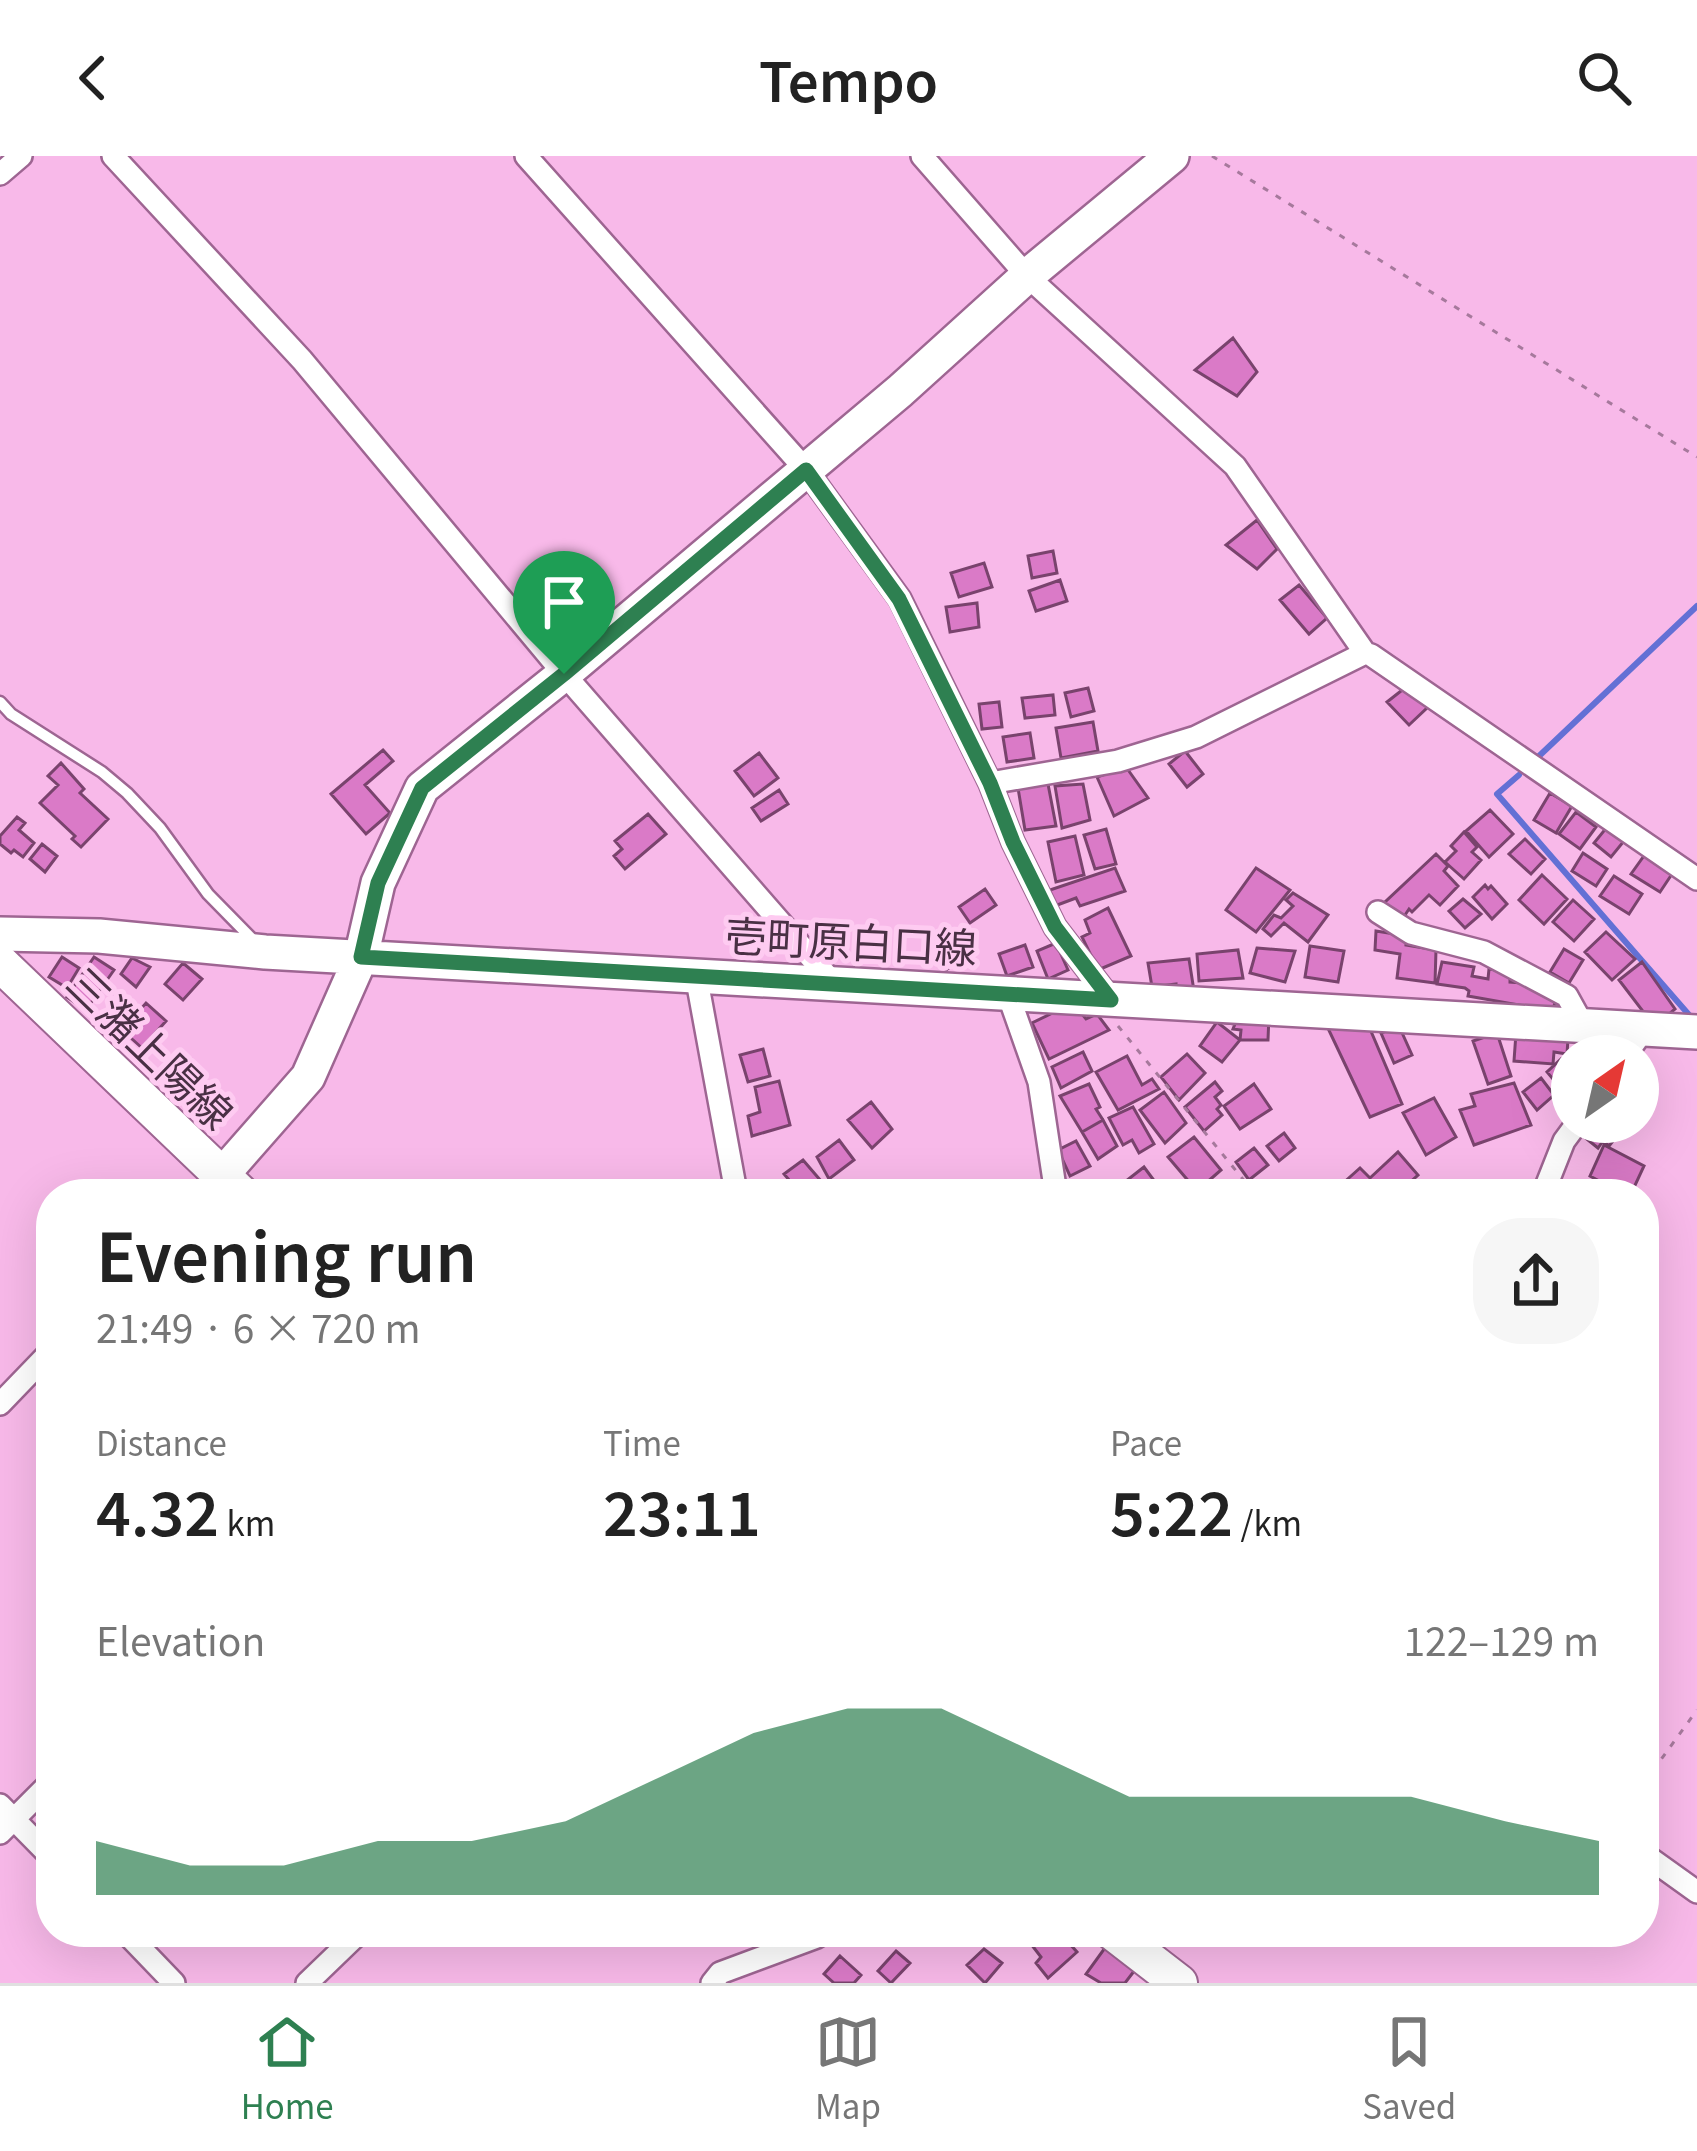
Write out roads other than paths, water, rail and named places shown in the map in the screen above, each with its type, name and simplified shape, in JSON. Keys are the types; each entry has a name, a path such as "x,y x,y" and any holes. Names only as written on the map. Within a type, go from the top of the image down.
{"main road":[{"path":"229,1179 308,1077 361,957 378,883 422,788 900,391 1027,276 1172,156"},
{"name":"壱町原白口線","path":"0,934 99,936 265,952 1583,1025 1614,1035"},
{"name":"三潴上陽線","path":"0,963 213,1179"},
{"name":"壱町原白口線","path":"1659,1039 1695,1035"},
{"path":"1132,1947 1179,1983"}],"street":[{"path":"0,174 21,156"},
{"path":"112,156 302,360 564,674 836,985"},
{"path":"526,156 806,470 899,599 1055,927 1102,999"},
{"path":"922,156 1027,276 1234,466 1365,653 1695,874"},
{"path":"990,783 1118,761 1196,737 1365,653"},
{"path":"1378,912 1411,933 1484,952 1567,996 1583,1025"},
{"path":"696,975 734,1179"},
{"path":"1008,994 1039,1082 1054,1179"},
{"path":"1549,1179 1563,1143"},
{"path":"0,1404 36,1367"},
{"path":"36,1794 5,1819 36,1845"},
{"path":"1659,1865 1697,1892"},
{"path":"139,1947 175,1983"},
{"path":"307,1983 344,1947"},
{"path":"712,1983 720,1973 790,1947"}],"lane":[{"path":"0,702 128,793 208,894 265,952"}],"waterway":[{"path":"1538,757 1697,606"},
{"path":"1519,775 1497,794 1690,1016"}]}
